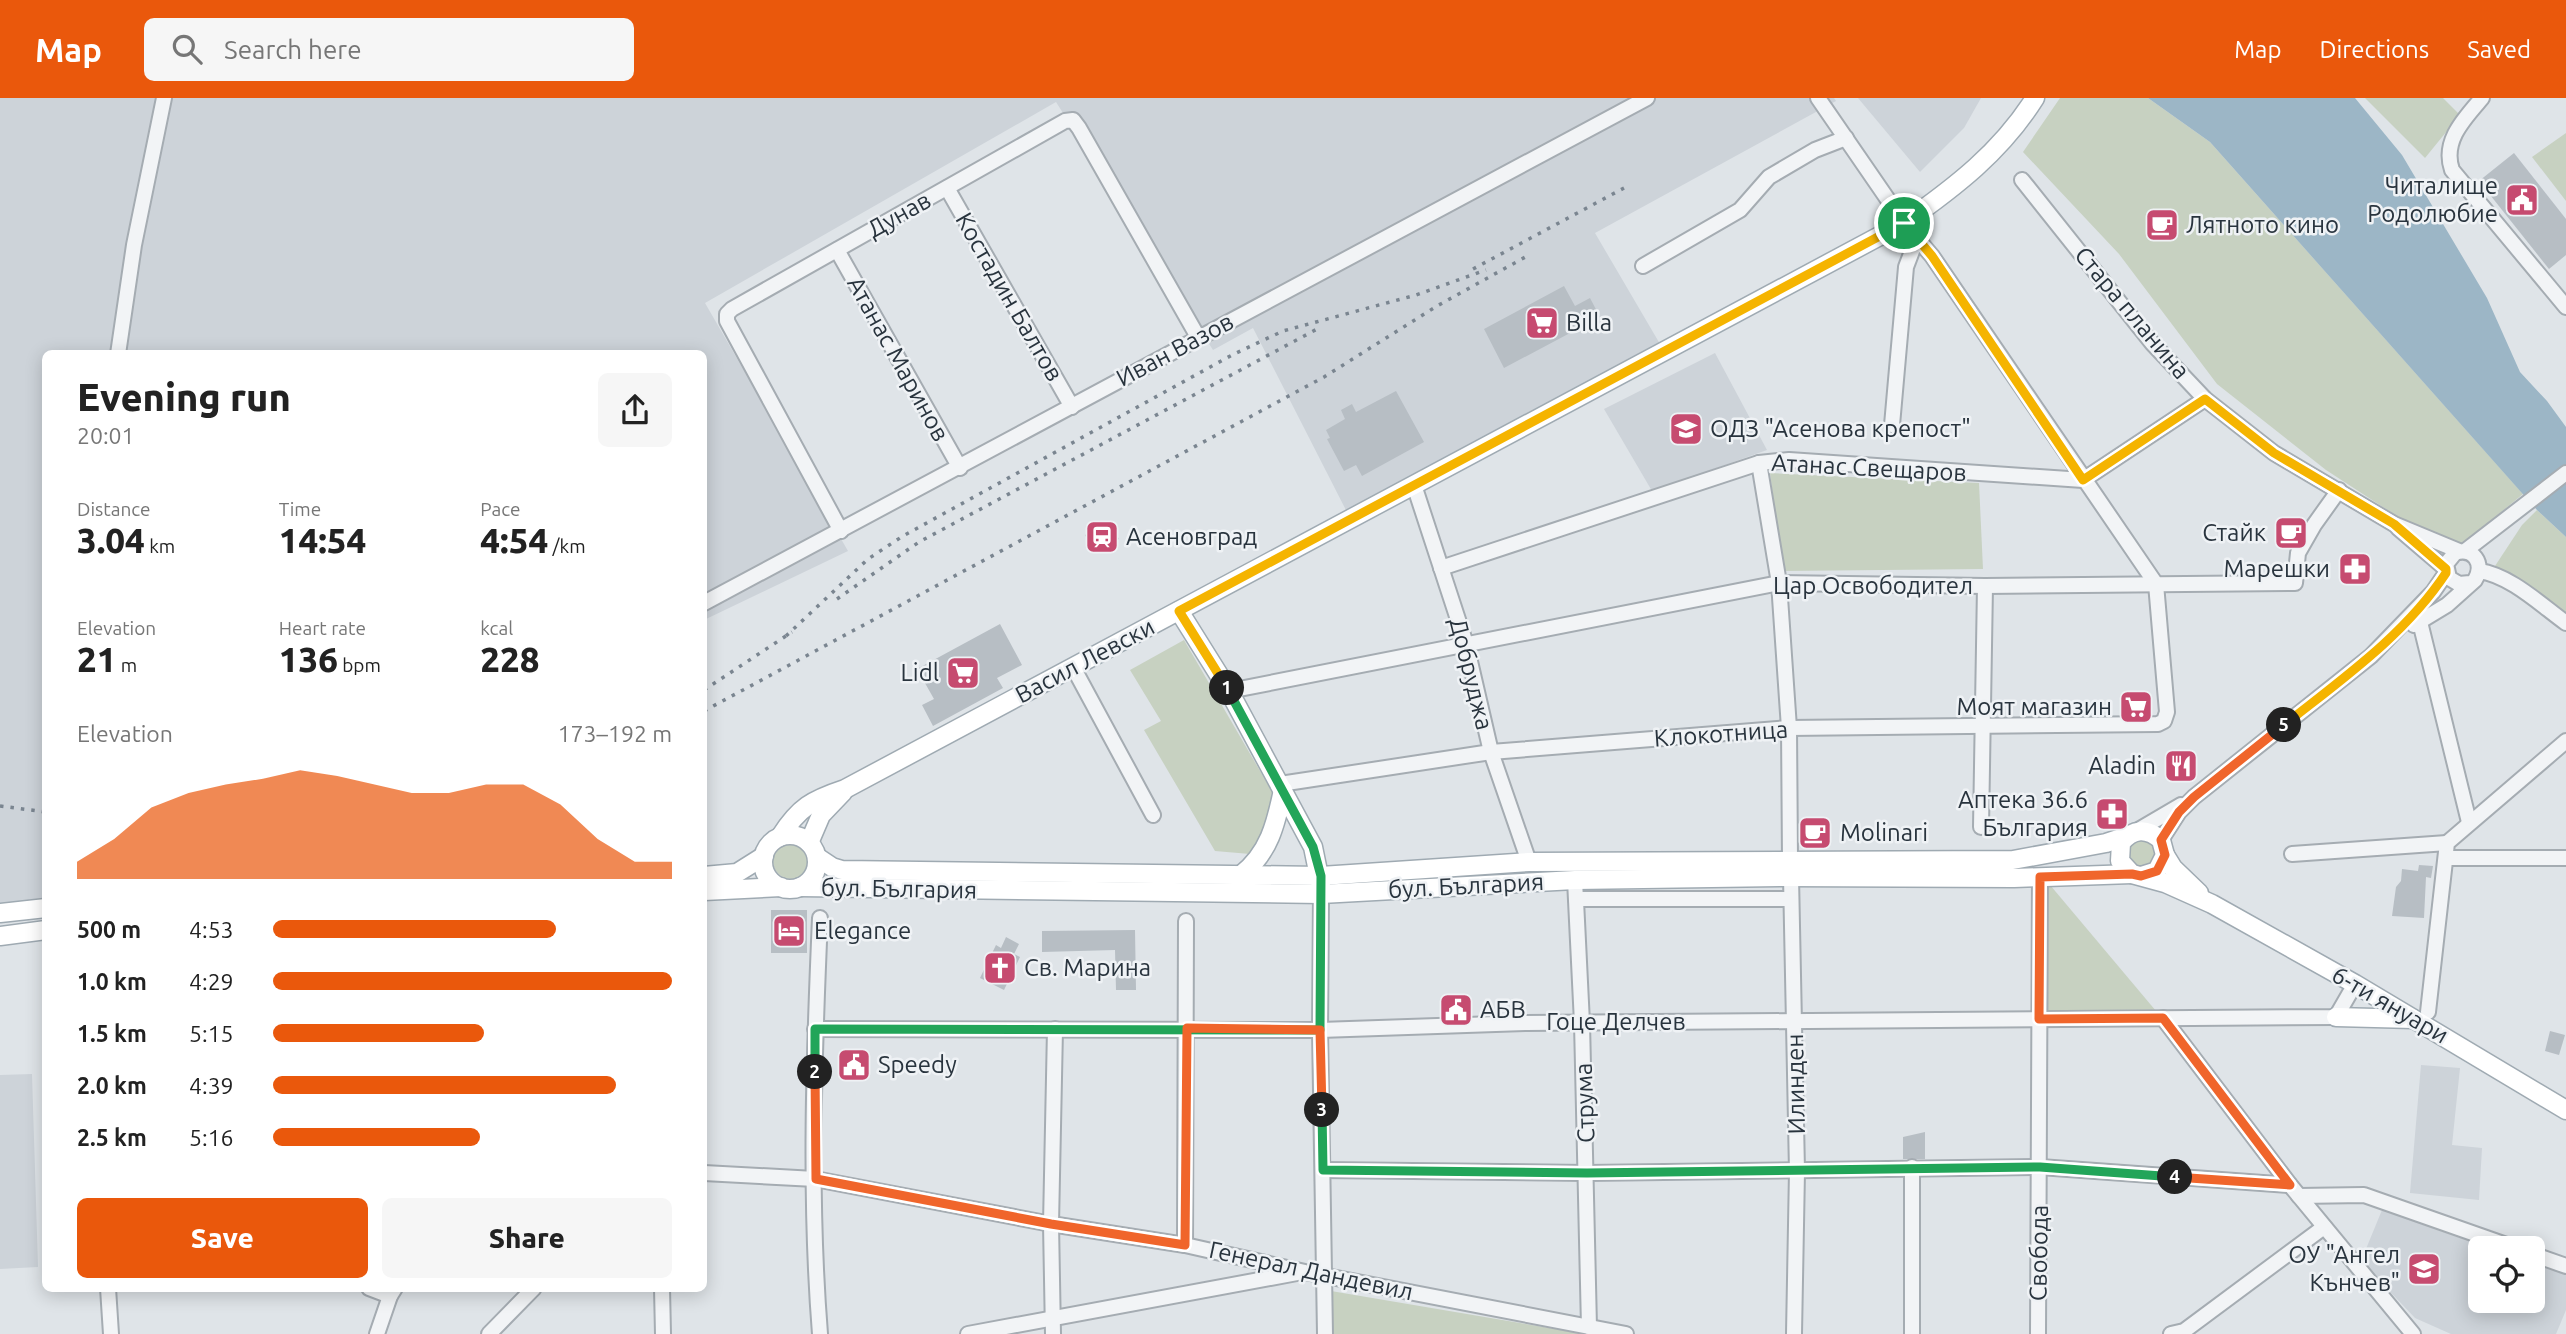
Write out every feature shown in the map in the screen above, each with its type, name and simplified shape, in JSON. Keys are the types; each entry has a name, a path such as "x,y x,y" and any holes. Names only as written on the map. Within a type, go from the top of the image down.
{"main road":[{"name":"Васил Левски","path":"780,837 791,820 818,798 845,789 1904,223 1972,173 2009,136 2035,98"},
{"path":"1179,611 1229,691 1282,787 1313,847 1321,885"},
{"path":"1241,875 1255,863 1270,839 1282,787"},
{"name":"Васил Левски","path":"813,850 821,815 845,789"},
{"path":"2144,830 2163,848 2173,868 2212,904 2165,883 2136,875 2120,861 2121,843 2131,834 2144,830"},
{"name":"бул. България","path":"800,887 1321,885 1575,880 1790,868 2013,860 2106,843 2131,834"},
{"path":"707,891 800,887 812,877 813,850 796,836 780,837 767,848 764,856 769,879 781,887"},
{"path":"2136,875 2157,871 2163,848"},
{"name":"бул. България","path":"813,850 832,867 842,870 1241,875 1321,885 1529,862 2040,877 2136,875"},
{"path":"707,876 737,873 764,856"},
{"name":"6-ти януари","path":"2212,904 2355,984 2421,1015 2566,1110"},
{"path":"0,913 42,908"},
{"path":"0,936 42,931"},
{"path":"2336,1017 2421,1015"}],"street":[{"path":"119,350 134,245 164,98"},
{"name":"Иван Вазов","path":"707,601 1647,98"},
{"path":"1818,98 1904,223 1950,282 2156,584"},
{"path":"2482,98 2461,123 2452,140 2447,157 2452,170 2566,307"},
{"name":"Дунав","path":"841,531 727,321 727,314 1065,121 1073,120 1198,337"},
{"path":"1643,266 1741,210 1769,177 1815,150 1846,138"},
{"name":"Стара планина","path":"2022,180 2152,343 2205,399 2274,453 2394,524"},
{"name":"Костадин Балтов","path":"947,188 1072,407"},
{"path":"1892,425 1906,267 1917,238"},
{"name":"Атанас Маринов","path":"837,250 960,468"},
{"path":"2083,480 2205,399"},
{"name":"Атанас Свещаров","path":"1441,568 1759,463 1789,460 2083,480"},
{"name":"Илинден","path":"1759,463 1779,583 1789,728 1797,1171 1794,1334"},
{"path":"2163,848 2179,812 2194,797 2371,656 2433,592 2446,571 2448,560 2504,522 2566,473"},
{"name":"Добруджа","path":"1414,485 1466,644 1490,752 1529,862"},
{"name":"Цар Освободител","path":"1229,691 1779,583 1984,586 2295,583 2298,553 2314,524 2339,490"},
{"path":"2392,636 2447,605 2476,572 2504,522"},
{"path":"2394,524 2462,551 2476,572"},
{"path":"2394,524 2446,571 2449,578 2459,584 2476,572 2488,572 2520,590 2566,623"},
{"name":"Клокотница","path":"1282,787 1490,752 1789,728 2158,724 2164,721 2167,712 2156,584"},
{"path":"1981,827 1984,586"},
{"path":"2420,622 2469,822"},
{"path":"1073,667 1153,815"},
{"path":"2421,1015 2447,851 2469,822 2566,741"},
{"path":"2131,834 2194,797"},
{"path":"2292,855 2447,851 2566,858"},
{"name":"Свобода","path":"2038,1334 2040,877"},
{"name":"Струма","path":"1575,880 1587,1173 1589,1327"},
{"path":"1321,885 1320,1030 1325,1334"},
{"path":"1576,899 1791,899"},
{"path":"820,918 815,1029 816,1283 820,1334"},
{"path":"1185,1245 1186,921"},
{"path":"2336,1017 2355,984"},
{"name":"Гоце Делчев","path":"815,1029 1320,1030 1582,1023 2336,1017"},
{"path":"2163,1018 2295,1191 2413,1334"},
{"path":"1053,1334 1051,1224 1055,1029"},
{"path":"1912,1167 1912,1334"},
{"path":"1323,1170 1587,1173 2040,1167 2364,1195 2481,1236"},
{"name":"Генерал Дандевил","path":"707,1173 816,1179 1051,1224 1185,1245 1305,1272 1626,1334"},
{"path":"2171,1334 2184,1331 2324,1227"},
{"path":"1231,1286 1242,1276 1242,1268 1236,1257"},
{"path":"2545,1259 2566,1266"},
{"path":"968,1334 1305,1272"},
{"path":"109,1292 114,1333"},
{"path":"377,1334 393,1292"},
{"path":"489,1334 530,1292"},
{"path":"662,1292 663,1334"}],"shaded area":[{"path":"0,98 1834,98 1836,101 1595,233 1660,344 1350,518 1253,328 1213,350 1056,102 705,303 848,551 707,619 707,350 42,350 42,902 0,905"},
{"path":"1858,98 1981,98 1964,128 1920,172"},
{"name":"ОДЗ \"Асенова крепост\"","path":"1715,353 1767,450 1652,491 1604,409"},
{"path":"2421,1065 2460,1068 2452,1145 2482,1148 2479,1200 2410,1193"},
{"path":"32,1074 38,1267 0,1269 0,1075"},
{"name":"ОУ \"Ангел Кънчев\"","path":"2382,1210 2468,1241 2468,1313 2545,1313 2545,1268 2566,1275 2566,1310 2556,1334 2451,1334 2415,1318 2361,1261"}],"green space":[{"path":"2060,98 2148,98 2210,142 2523,494 2459,547 2429,537 2326,470 2217,384 2119,254 2023,152"},
{"path":"2365,98 2443,98 2460,115 2425,158"},
{"path":"2566,133 2566,201 2532,157"},
{"path":"1770,473 1979,483 1983,569 1783,571"},
{"path":"2537,510 2566,537 2566,614 2495,566 2522,525"},
{"path":"1184,640 1274,795 1266,824 1250,854 1215,851 1144,730 1161,721 1130,670"},
{"path":"2142,839 2152,843 2156,853 2152,863 2142,867 2132,863 2128,853 2132,843"},
{"path":"791,843 804,848 809,861 804,874 791,879 778,874 773,861 778,848"},
{"path":"2045,879 2156,1011 2046,1013"},
{"path":"1331,1291 1585,1334 1332,1334"}],"water":[{"path":"2148,98 2355,98 2402,155 2487,298 2520,372 2547,401 2566,427 2566,537 2537,510 2210,142"}],"building":[{"name":"Читалище Родолюбие","path":"2514,153 2566,219 2566,255 2549,269 2479,181"},
{"name":"Лятното кино","path":"2166,213 2174,223 2158,236 2150,226"},
{"name":"Billa","path":"1564,286 1575,306 1590,298 1600,317 1504,368 1484,329"},
{"path":"1396,391 1424,442 1362,476 1356,465 1344,471 1327,439 1330,438 1326,430 1345,419 1341,410 1352,404 1356,412"},
{"name":"Асеновград","path":"1109,521 1119,539 1094,552 1085,535"},
{"name":"Lidl","path":"1000,624 1022,665 997,678 1003,688 933,726 922,705 934,699 917,669"},
{"path":"2419,865 2433,866 2431,878 2426,877 2424,918 2392,916 2396,887 2401,881 2402,869 2418,871"},
{"name":"Elegance","path":"771,910 807,910 807,953 771,953"},
{"path":"1135,930 1136,990 1116,990 1115,950 1042,952 1042,931"},
{"name":"Св. Марина","path":"1006,937 1019,944 1014,954 1020,957 1004,990 980,978 996,945 1001,948"},
{"path":"2550,1031 2565,1035 2559,1055 2545,1051"},
{"path":"1925,1132 1925,1159 1903,1159 1903,1137"}],"railway":[{"path":"1473,269 1624,188"},
{"path":"707,709 1324,377 1437,306 1529,255"},
{"path":"786,636 868,559 903,536 1232,355 1283,331 1416,295 1486,270"},
{"path":"837,599 919,542 1319,328"},
{"path":"707,688 792,632"},
{"path":"0,806 42,811"}],"place":[{"name":"Читалище Родолюбие","path":"2522,200"},
{"name":"Лятното кино","path":"2162,225"},
{"name":"Billa","path":"1542,323"},
{"name":"ОДЗ \"Асенова крепост\"","path":"1686,429"},
{"name":"Стайк","path":"2291,533"},
{"name":"Асеновград","path":"1102,537"},
{"name":"Марешки","path":"2355,569"},
{"name":"Lidl","path":"963,673"},
{"name":"Моят магазин","path":"2136,707"},
{"name":"Aladin","path":"2181,766"},
{"name":"Аптека 36.6 България","path":"2112,814"},
{"name":"Molinari","path":"1815,833"},
{"name":"Elegance","path":"789,931"},
{"name":"Св. Марина","path":"1000,968"},
{"name":"АБВ","path":"1456,1010"},
{"name":"Speedy","path":"854,1065"},
{"name":"ОУ \"Ангел Кънчев\"","path":"2424,1269"}],"route":[{"path":"1904,223 1179,611 1229,691 1313,847 1321,876 1320,1030 1187,1028 815,1029 816,1179 1051,1224 1185,1245 1187,1028 1254,1029 1320,1030 1323,1170 1587,1173 2040,1167 2290,1185 2163,1018 2039,1019 2040,877 2109,874 2141,876 2157,871 2163,864 2165,855 2161,840 2179,812 2194,797 2371,656 2433,592 2446,569 2416,547 2394,524 2274,453 2205,399 2083,480 1932,256 1904,223"}]}
